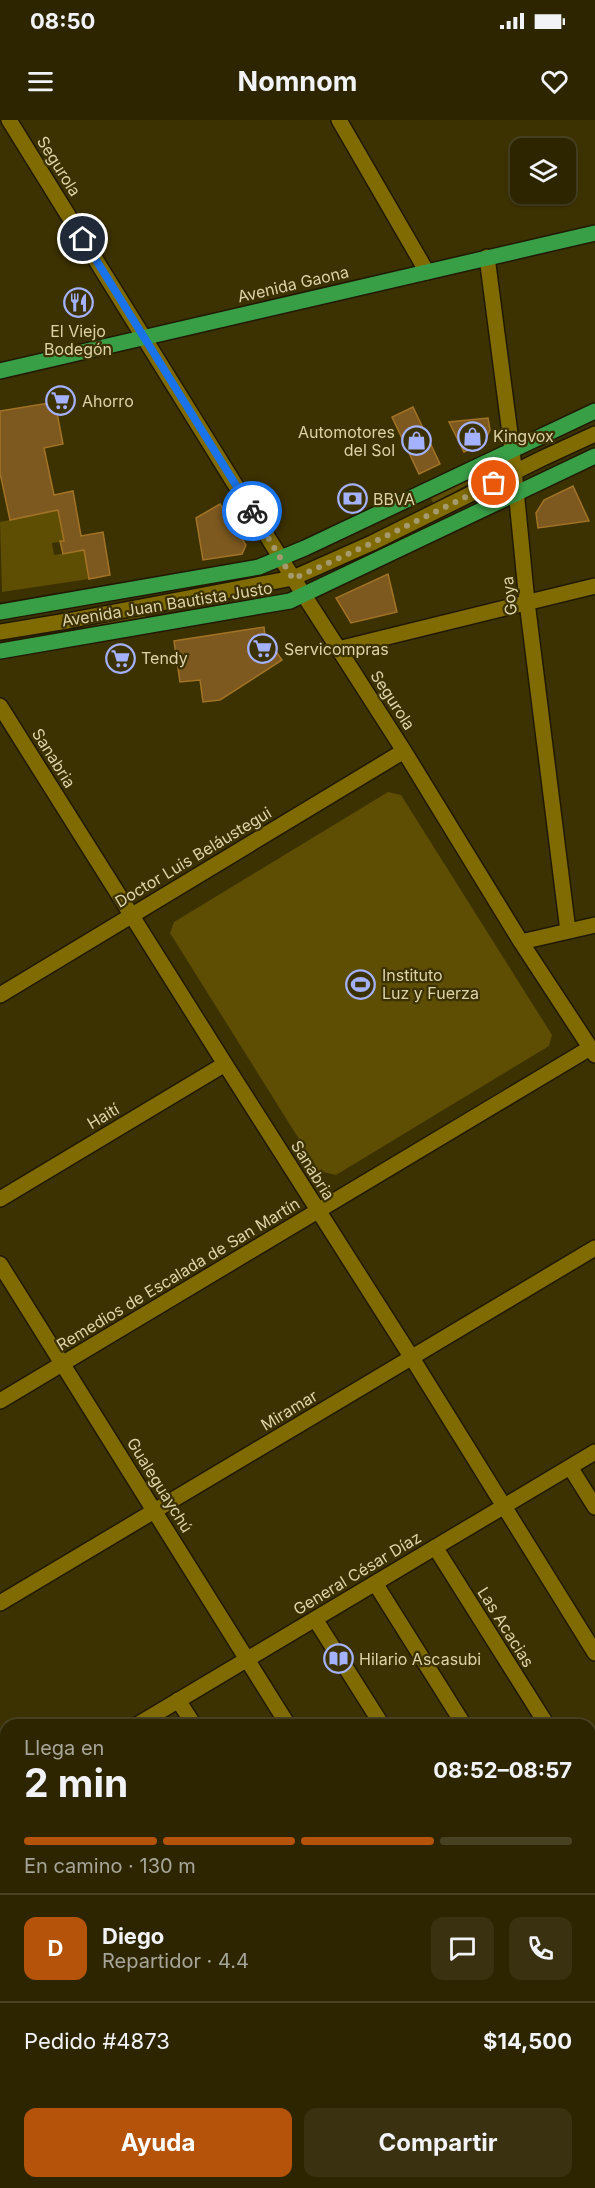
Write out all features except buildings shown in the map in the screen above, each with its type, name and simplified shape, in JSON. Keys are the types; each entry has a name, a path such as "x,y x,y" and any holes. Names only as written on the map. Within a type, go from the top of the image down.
{"main road":[{"name":"Avenida Gaona","path":"0,371 595,233"},
{"name":"Avenida Juan Bautista Justo","path":"0,612 259,567 595,411"},
{"name":"Avenida Juan Bautista Justo","path":"0,651 281,604 595,456"}],"street":[{"name":"Segurola","path":"9,120 293,579 404,751 521,942 593,1051"},
{"path":"339,120 426,272"},
{"name":"Goya","path":"487,257 568,931"},
{"path":"512,450 534,452 595,424"},
{"path":"0,632 293,579 595,434"},
{"path":"338,649 595,586"},
{"name":"Sanabria","path":"0,706 595,1653"},
{"name":"Doctor Luis Beláustegui","path":"1,991 404,751"},
{"path":"521,942 595,925"},
{"name":"Remedios de Escalada de San Martín","path":"0,1401 317,1211 593,1051"},
{"name":"Haití","path":"0,1199 225,1064"},
{"name":"Miramar","path":"0,1603 595,1248"},
{"name":"Gualeguaychú","path":"0,1264 284,1719"},
{"name":"General César Díaz","path":"147,1719 595,1452"},
{"path":"570,1467 595,1507"},
{"name":"Las Acacias","path":"435,1547 543,1719"},
{"path":"375,1583 460,1719"},
{"path":"315,1619 378,1719"},
{"path":"178,1700 190,1719"}],"shaded area":[{"path":"484,473 486,475 433,503 431,498"},
{"path":"58,510 64,541 52,543 54,555 84,550 89,579 2,592 0,522"},
{"path":"145,614 146,620 83,628 84,625"},
{"name":"Instituto Luz y Fuerza","path":"388,792 401,795 552,1035 549,1046 336,1175 319,1171 170,933 174,922"}],"way so far":[{"path":"252,511 293,579 494,483"}],"place":[{"name":"El Viejo Bodegón","path":"78,303"},
{"name":"Ahorro","path":"61,401"},
{"name":"Kingvox","path":"472,436"},
{"name":"Automotores del Sol","path":"416,441"},
{"name":"BBVA","path":"352,499"},
{"name":"Servicompras","path":"263,649"},
{"name":"Tendy","path":"120,658"},
{"name":"Instituto Luz y Fuerza","path":"361,984"},
{"name":"Hilario Ascasubi","path":"338,1659"}],"route":[{"path":"83,239 252,511"}]}
